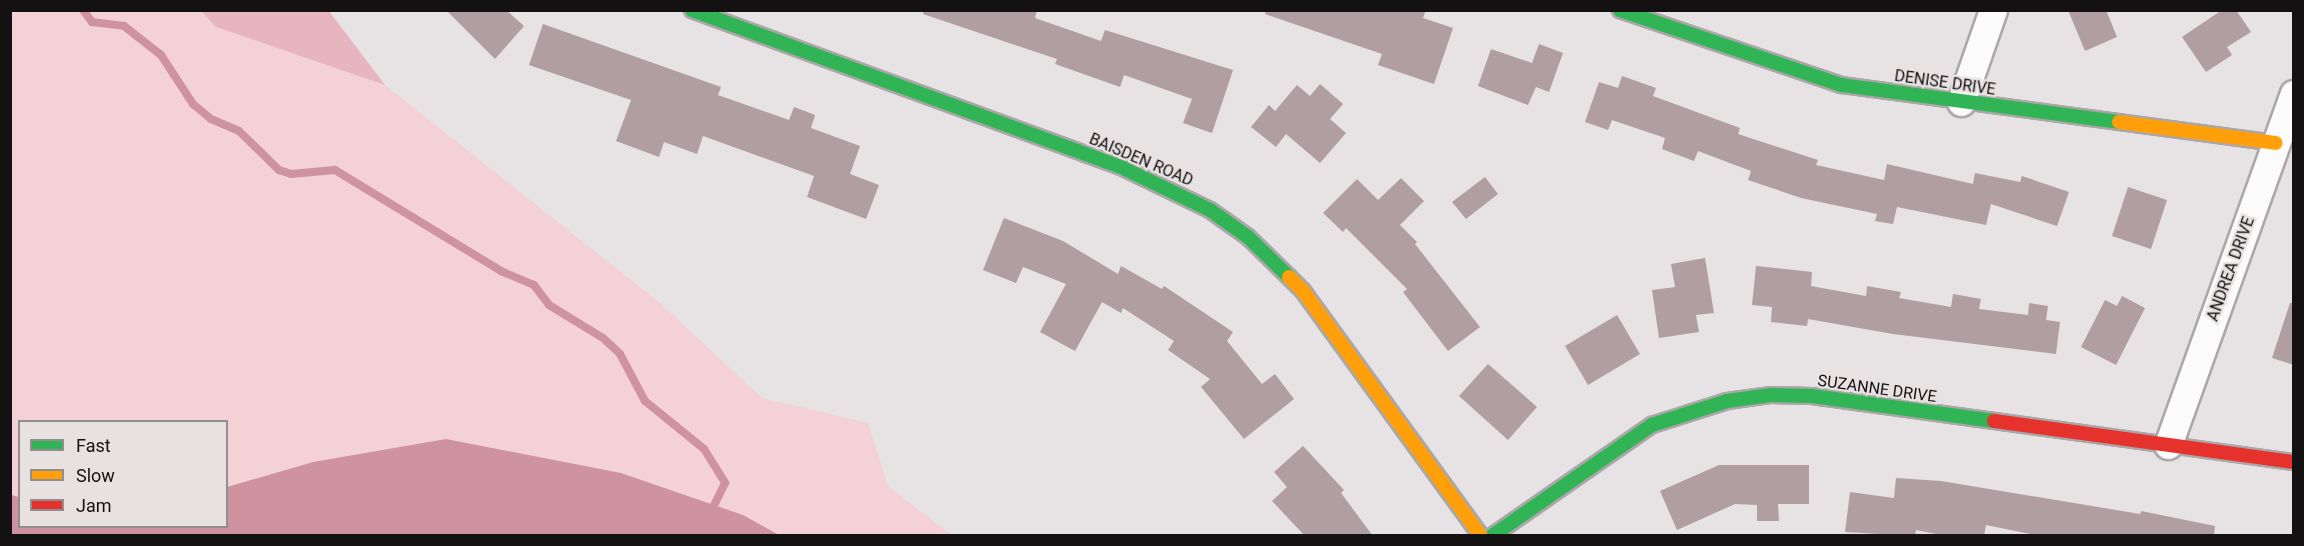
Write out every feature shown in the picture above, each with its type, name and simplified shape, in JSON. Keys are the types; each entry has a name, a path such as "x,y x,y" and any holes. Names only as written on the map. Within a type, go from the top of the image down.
{"street":[{"name":"BAISDEN ROAD","path":"692,10 1119,166 1210,210 1248,237 1303,291 1481,536"},
{"name":"DENISE DRIVE","path":"1620,10 1660,17 1842,85 2276,143"},
{"path":"1960,102 1993,10"},
{"name":"ANDREA DRIVE","path":"2168,445 2294,93"},
{"name":"SUZANNE DRIVE","path":"1492,536 1652,425 1683,412 1738,399 1812,396 2294,462"}],"shaded area":[{"path":"10,11 201,11 216,27 385,85 660,303 762,398 868,423 888,486 951,535 779,535 743,515 621,473 446,439 313,462 228,487 228,420 18,420 18,497 11,495"},
{"path":"201,11 329,11 385,85 216,27"},
{"path":"446,439 621,473 743,515 779,535 11,535 11,495 18,497 18,528 228,528 228,487 313,462"}],"building":[{"path":"446,10 506,10 524,26 495,59"},
{"path":"924,10 1037,10 1035,18 1101,41 1105,30 1233,70 1212,133 1183,123 1192,99 1124,75 1120,87 1055,64 1057,59 923,14"},
{"path":"1266,10 1426,10 1423,18 1453,28 1434,84 1378,65 1382,54 1265,14"},
{"path":"2068,10 2106,10 2117,37 2085,51"},
{"path":"2222,10 2236,10 2251,32 2227,47 2232,55 2206,72 2182,37"},
{"path":"543,24 721,87 718,95 789,120 794,107 815,115 811,128 860,146 850,174 879,185 866,219 807,197 814,176 703,136 697,154 664,142 659,157 616,141 631,100 529,65"},
{"path":"1539,44 1563,53 1549,92 1536,87 1528,105 1478,86 1491,49 1532,63"},
{"path":"1622,76 1656,88 1653,96 1740,128 1738,134 1818,160 1816,165 1884,180 1887,164 1973,184 1975,173 2020,182 2022,176 2069,192 2057,226 1991,204 1986,225 1897,207 1893,224 1875,221 1877,214 1801,198 1748,180 1751,171 1698,151 1694,161 1662,149 1665,138 1612,120 1608,130 1585,122 1599,82 1618,88"},
{"path":"1320,84 1343,104 1330,119 1346,133 1320,163 1286,134 1276,147 1251,127 1269,105 1275,111 1297,85 1310,96"},
{"path":"1485,177 1498,194 1466,219 1452,202"},
{"path":"1401,178 1424,201 1400,225 1417,242 1415,244 1480,327 1448,351 1403,292 1407,289 1346,228 1343,232 1323,213 1357,179 1378,200"},
{"path":"2128,187 2167,200 2151,249 2112,236"},
{"path":"1004,218 1063,241 1118,274 1121,266 1162,289 1164,286 1233,332 1227,341 1262,384 1275,374 1294,399 1244,439 1201,387 1210,379 1168,350 1174,341 1123,308 1121,313 1102,302 1075,351 1040,332 1066,284 1023,267 1016,283 983,270"},
{"path":"1705,258 1714,313 1696,315 1699,332 1659,338 1652,290 1675,287 1671,264"},
{"path":"1756,266 1812,272 1811,286 1866,296 1867,286 1901,292 1899,298 1951,307 1953,294 1981,299 1979,309 2028,315 2029,303 2048,306 2046,320 2060,322 2056,354 1893,334 1808,319 1807,326 1771,322 1772,307 1752,305"},
{"path":"2122,296 2145,308 2116,365 2081,347 2105,300 2117,306"},
{"path":"2290,303 2294,303 2294,365 2272,358"},
{"path":"1617,315 1640,354 1588,385 1565,346"},
{"path":"1488,364 1537,407 1508,440 1459,396"},
{"path":"1303,446 1344,490 1341,493 1373,536 1305,536 1272,501 1287,487 1274,472"},
{"path":"1719,465 1809,465 1809,504 1778,504 1779,521 1757,521 1757,505 1735,504 1677,530 1660,491"},
{"path":"1896,478 1941,481 2140,514 2141,511 2215,526 2214,536 2040,536 1986,525 1984,536 1946,536 1916,530 1915,536 1845,532 1850,492 1894,498"}],"waterway":[{"path":"83,10 92,22 124,26 161,55 193,104 211,119 239,131 279,170 291,174 335,170 501,271 534,285 549,305 603,338 620,354 645,401 704,449 725,483 710,514"}],"traffic: fast":[{"path":"692,10 1119,166 1210,210 1248,237 1289,277"},
{"path":"1620,10 1842,85 2119,122"},
{"path":"1492,536 1652,425 1727,401 1770,395 1812,396 1994,421"}],"traffic: slow":[{"path":"2119,122 2276,143"},
{"path":"1289,277 1303,291 1481,536"}],"traffic: jam":[{"path":"1994,421 2294,462"}]}
